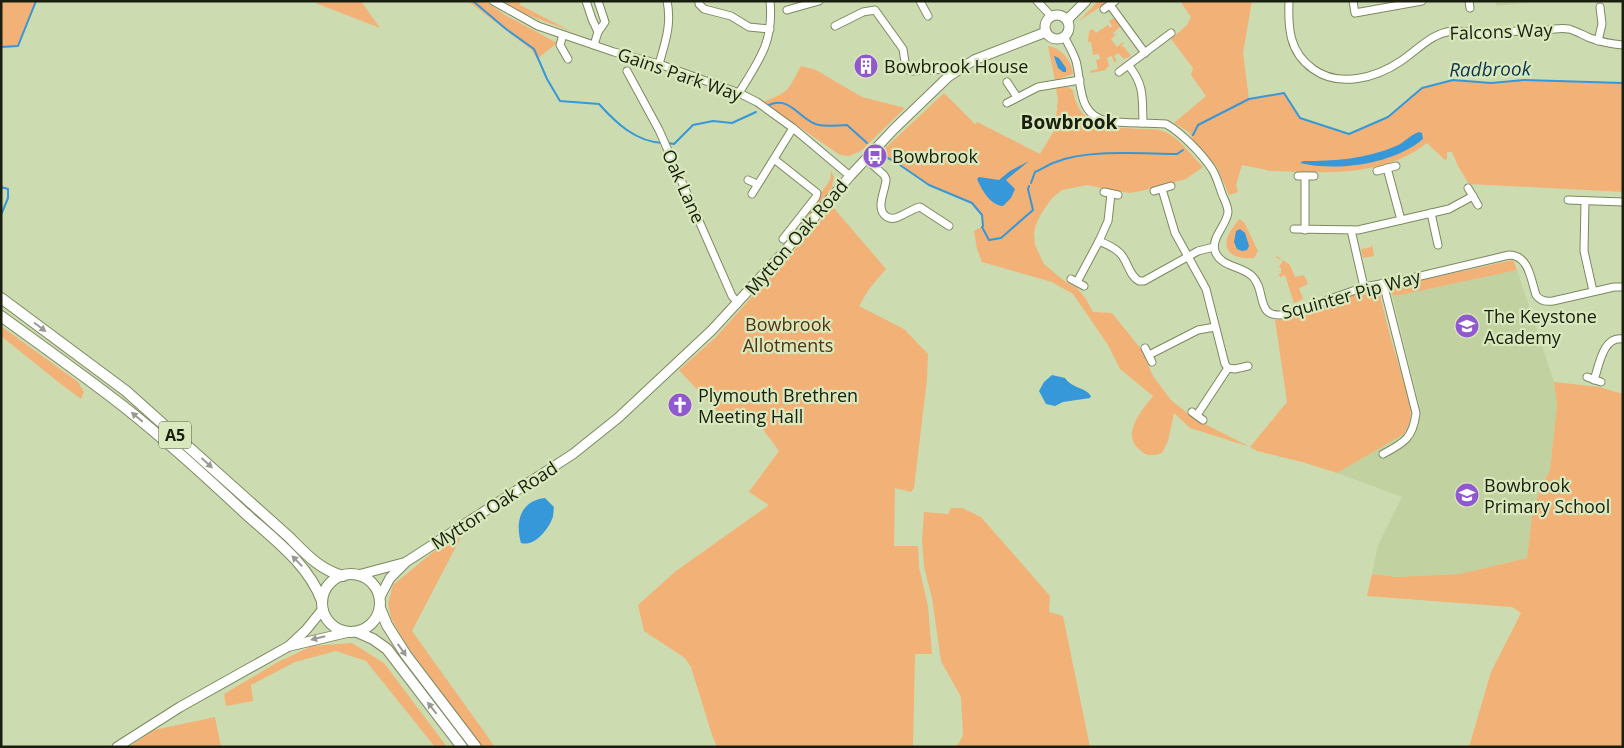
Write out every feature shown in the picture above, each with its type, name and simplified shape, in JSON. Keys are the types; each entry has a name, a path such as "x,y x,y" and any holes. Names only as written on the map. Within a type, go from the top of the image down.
{"highway":[{"name":"A5","path":"1,298 126,392 315,562 328,571 343,576"},
{"name":"A5","path":"1,316 123,406 221,490 286,549 307,572 316,584 323,605"},
{"path":"462,747 386,649 374,639 338,629 330,623 323,605 329,585 343,576 358,575 372,583 380,602 383,617 393,636 476,747"},
{"path":"353,632 370,625 377,617 380,602"}],"main road":[{"path":"1067,20 1086,1"},
{"path":"1060,15 1067,20 1068,28 1064,36 1053,38 1046,32 1046,22 1052,17 1060,15"},
{"name":"Mytton Oak Road","path":"380,602 390,578 406,562 573,454 618,418 691,351 738,303 894,129 953,74 974,60 1046,32"},
{"name":"Mytton Oak Road","path":"358,575 406,562"},
{"path":"289,646 311,625 323,605"},
{"path":"117,747 180,707 289,646 320,637 353,632"}],"street":[{"name":"Gains Park Way","path":"494,1 538,26 659,64 739,93 764,106 850,176"},
{"path":"586,1 598,32"},
{"path":"594,45 598,32 605,22 598,1"},
{"path":"659,64 670,19 667,1"},
{"path":"699,1 699,4 704,9 731,16 749,26 770,29"},
{"path":"739,93 760,58 770,29 770,1"},
{"path":"787,10 796,4 819,1"},
{"path":"920,1 928,16"},
{"path":"1037,1 1052,17"},
{"name":"Falcons Way","path":"1289,1 1289,30 1296,51 1309,67 1316,72 1333,78 1355,79 1390,68 1422,44 1444,32 1463,30 1492,34 1514,31 1538,32 1552,29 1567,29 1598,41 1623,45"},
{"path":"1353,1 1356,13 1422,1"},
{"path":"1110,5 1145,53"},
{"path":"1598,41 1602,24 1597,16 1600,7"},
{"path":"835,26 863,12 876,10 903,48 904,69 912,71 947,69 953,74"},
{"path":"1120,72 1172,34"},
{"path":"563,35 560,46 568,59"},
{"path":"1064,36 1075,59 1082,100 1085,107 1098,118 1108,121 1166,124 1174,129 1212,170 1228,213 1217,235 1214,246 1198,251 1144,281 1139,281 1132,275 1119,251 1099,241"},
{"path":"1129,66 1139,80 1141,87 1143,123"},
{"name":"Oak Lane","path":"627,71 665,143 732,296 738,303"},
{"path":"1007,103 1038,87 1080,80"},
{"path":"1007,82 1017,97"},
{"path":"752,194 793,128"},
{"path":"774,159 817,193 816,197 783,239"},
{"path":"866,159 886,179 881,205 885,216 896,218 920,207 949,226"},
{"path":"1377,171 1396,166"},
{"path":"1387,168 1400,220"},
{"path":"1305,230 1302,176 1314,176"},
{"path":"748,180 757,184"},
{"path":"1154,191 1171,186"},
{"path":"1468,188 1478,204"},
{"path":"1162,189 1175,233 1206,289 1225,364 1228,368 1235,369 1248,366"},
{"path":"1077,282 1108,221 1111,194"},
{"path":"1294,229 1351,230 1448,209 1473,196"},
{"path":"1568,200 1623,202"},
{"path":"1585,201 1584,251 1594,291"},
{"path":"1431,213 1438,245"},
{"path":"1351,230 1364,287"},
{"name":"Squinter Pip Way","path":"1214,246 1215,252 1222,261 1253,276 1257,282 1264,307 1272,314 1278,316 1364,287 1513,255 1520,258 1527,266 1536,294 1541,300 1553,301 1594,291 1623,287"},
{"path":"1383,284 1416,413 1410,436 1384,454"},
{"path":"1149,355 1198,330 1215,327"},
{"path":"1594,380 1608,343 1617,338 1623,339"},
{"path":"1197,416 1228,368"}],"shaded area":[{"path":"1496,1 1541,1 1496,6"},
{"path":"1517,270 1554,382 1557,405 1550,470 1539,492 1532,517 1527,558 1460,574 1396,577 1372,574 1378,545 1402,497 1337,473 1404,434 1411,414 1420,414 1392,295 1400,295"}],"green space":[{"path":"1,1 37,1 18,46 1,47"},
{"path":"315,1 361,1 380,28 318,4"},
{"path":"468,1 485,1 505,15 557,43 537,59 532,50"},
{"path":"502,1 521,1 520,5 571,31 525,14"},
{"path":"1098,1 1109,1 1079,21"},
{"path":"1180,1 1252,1 1243,53 1249,99 1284,93 1300,118 1349,134 1388,117 1422,88 1453,80 1491,83 1524,80 1623,83 1623,192 1469,184 1452,152 1447,152 1447,159 1445,160 1427,143 1409,155 1390,163 1350,171 1268,171 1242,165 1236,185 1238,192 1229,195 1217,167 1194,142 1189,132 1174,123 1206,96 1191,75 1193,68 1171,39 1187,25 1191,17"},
{"path":"1115,17 1120,27 1113,33 1114,35 1118,33 1111,39 1117,47 1123,42 1121,46 1131,56 1124,59 1118,53 1114,56 1117,61 1114,62 1112,56 1107,58 1109,67 1106,70 1091,73 1090,71 1098,69 1096,60 1100,59 1099,54 1093,55 1091,42 1088,42 1089,31 1093,29 1096,33 1108,25 1111,28 1112,26 1109,21"},
{"path":"1048,46 1053,47 1065,56 1071,65 1073,74 1055,80"},
{"path":"801,66 816,70 862,97 905,108 861,151 849,156 840,155 763,102 783,93"},
{"path":"1069,87 1073,91 1082,113 1090,120 1099,124 1120,128 1163,131 1180,142 1203,167 1186,179 1130,193 1088,185 1062,190 1052,198 1041,214 1034,232 1035,245 1044,264 1063,280 1077,288 1093,312 1112,313 1141,349 1153,376 1171,400 1195,419 1250,447 1190,428 1174,413 1168,441 1162,453 1156,455 1145,454 1134,444 1132,430 1139,415 1153,396 1120,369 1108,345 1073,294 1052,282 982,262 977,249 974,231 983,226 982,215 972,203 929,185 894,161 879,154 944,93 975,124 977,122 1040,154 1055,129 1058,99 1056,88"},
{"path":"831,171 834,177 831,190 795,231 830,180"},
{"name":"Bowbrook Allotments","path":"833,207 886,269 869,289 859,306 904,329 928,354 927,379 914,488 911,492 895,488 894,546 918,546 919,567 928,606 932,654 915,654 913,747 717,747 691,667 685,658 644,631 638,605 676,571 769,505 749,492 779,451 750,412 717,411 679,370 715,338"},
{"path":"1239,219 1244,222 1258,251 1254,258 1234,256 1228,250 1228,237"},
{"path":"1372,244 1374,256 1363,258 1361,249 1371,247"},
{"path":"1283,260 1290,265 1295,277 1304,275 1308,284 1299,288 1303,299 1294,303 1285,275 1280,277 1279,274 1281,273 1281,268 1279,267"},
{"path":"1513,260 1517,270 1400,295 1392,295 1392,290 1396,286"},
{"path":"1372,290 1380,295 1411,407 1410,422 1404,434 1337,473 1257,451 1250,447 1287,402 1275,320 1286,320 1335,300"},
{"path":"1,326 78,382 84,392 81,399 1,336"},
{"path":"1554,382 1599,387 1623,394 1623,747 1469,747 1491,672 1521,613 1512,607 1367,596 1372,574 1396,577 1460,574 1527,558 1532,517 1539,492 1550,470 1557,405"},
{"path":"951,508 962,508 981,517 1050,596 1049,612 1063,616 1090,747 955,747 963,735 961,697 941,661 932,598 924,567 922,540 924,512 948,514"},
{"path":"461,537 412,631 495,747 482,747 405,643 391,618 388,603 393,585 437,549"},
{"path":"352,643 384,663 447,747 435,747 366,661 336,651 295,662 251,685 253,701 226,706 224,694 278,662 312,646"},
{"path":"215,717 221,747 129,747 154,730"}],"water":[{"path":"1054,56 1059,58 1066,68 1066,72 1058,68"},
{"path":"1419,132 1422,133 1423,139 1411,148 1381,160 1364,164 1331,167 1300,163 1303,161 1350,158 1373,154 1399,145"},
{"path":"1029,161 1006,180 1015,189 1011,198 1003,206 990,200 977,179 979,177 999,180 1010,171"},
{"path":"1240,229 1245,233 1249,246 1247,250 1237,249 1234,242 1236,231"},
{"path":"1052,375 1065,378 1071,384 1088,393 1091,396 1090,398 1063,402 1055,406 1046,404 1039,391 1044,382"},
{"path":"545,498 554,507 550,523 540,537 526,544 521,543 519,520 521,514 530,503"}],"waterway":[{"name":"Radbrook","path":"1,47 18,46 36,1"},
{"name":"Radbrook","path":"473,1 506,29 534,49 547,79 560,101 599,104 612,118 635,135 653,142 663,143"},
{"name":"Radbrook","path":"1193,135 1198,125 1249,99 1284,93 1300,118 1349,134 1388,117 1422,88 1453,80 1491,83 1524,80 1623,83"},
{"name":"Radbrook","path":"769,105 784,103 819,125 847,125 867,143"},
{"name":"Radbrook","path":"668,143 674,144 693,125 713,121 732,123 756,112"},
{"name":"Radbrook","path":"1031,183 1035,172 1069,158 1115,153 1177,154 1183,150"},
{"name":"Radbrook","path":"879,154 894,161 929,185 972,203 982,215 982,227 989,240 1001,238 1033,210 1029,186"},
{"name":"Radbrook","path":"1,187 8,189 8,198 1,215"}],"place":[{"name":"Bowbrook House","path":"866,66"},
{"name":"Bowbrook","path":"875,156"},
{"name":"The Keystone Academy","path":"1467,326"},
{"name":"Plymouth Brethren Meeting Hall","path":"680,405"},
{"name":"Bowbrook Primary School","path":"1467,495"}],"district":[{"name":"Bowbrook","path":"1069,122"}]}
